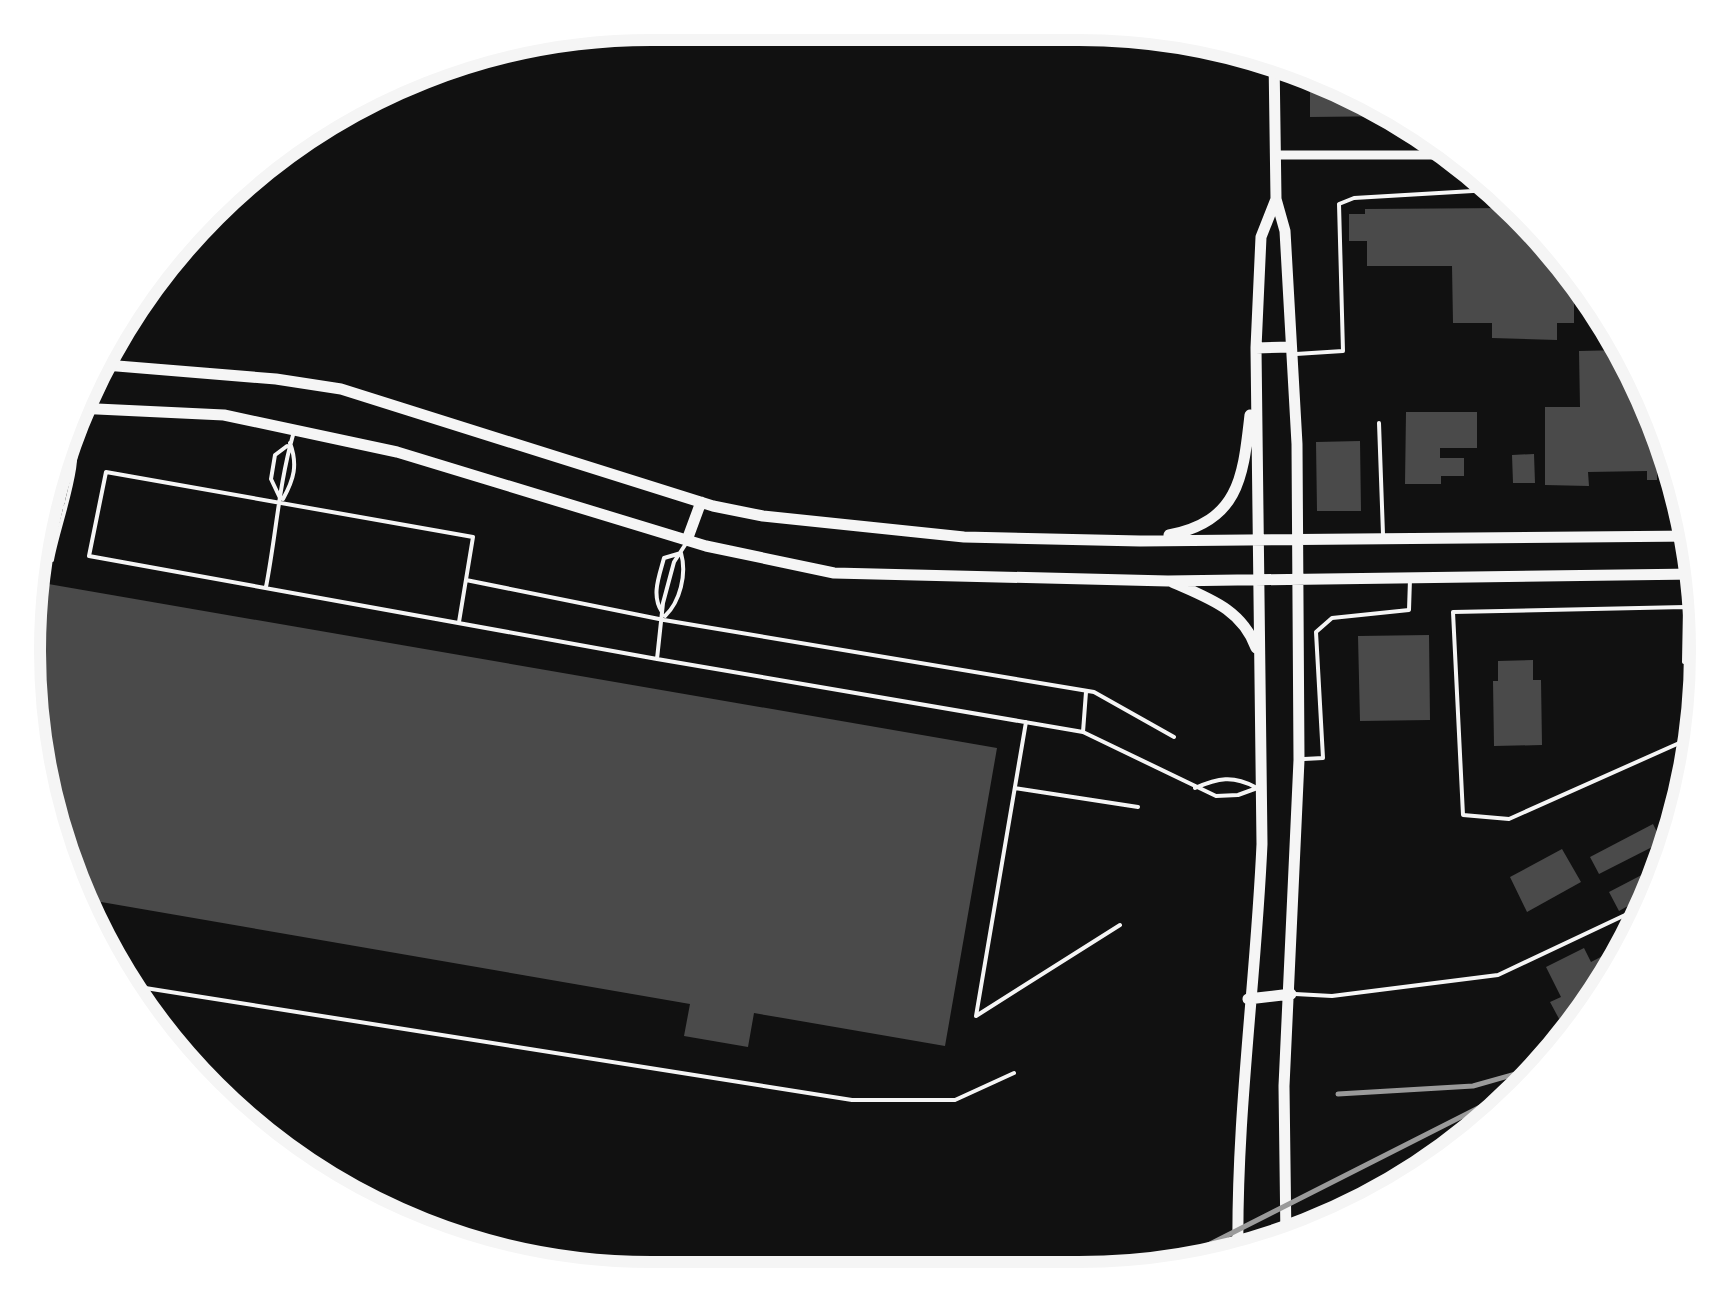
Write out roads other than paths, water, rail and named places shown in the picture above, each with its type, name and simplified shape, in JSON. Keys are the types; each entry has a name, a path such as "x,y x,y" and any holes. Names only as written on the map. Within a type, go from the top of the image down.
{"main road":[{"path":"1274,72 1276,199 1285,232 1298,540 1299,760 1284,1086 1286,1226"},
{"path":"1239,1241 1248,999 1259,923 1256,348 1261,237 1276,199"},
{"path":"1256,348 1291,351"},
{"path":"111,365 276,379 341,390 701,502 763,516 964,537 1298,540 1679,536"},
{"path":"1140,540 1204,524 1235,494 1243,473 1256,366"},
{"path":"91,408 160,408 292,436 397,452 687,540 778,564 834,573 1168,581 1685,574"},
{"path":"687,540 701,502"},
{"path":"1168,581 1231,610 1250,632 1260,660"},
{"path":"1248,999 1290,994"}],"street":[{"path":"1276,155 1435,155"}],"lane":[{"path":"1291,351 1343,350 1339,204 1354,198 1480,191"},
{"path":"1379,424 1383,539"},
{"path":"266,587 282,503 282,470 292,436"},
{"path":"282,503 292,484 296,460 292,436"},
{"path":"282,503 271,479 275,455 292,436"},
{"path":"47,559 52,560 63,504 74,478 78,441"},
{"path":"458,622 473,537 106,472 89,556 657,658 1083,732 1216,796 1238,795 1258,787"},
{"path":"61,493 63,504"},
{"path":"59,504 63,504"},
{"path":"657,658 667,589 674,562 687,540"},
{"path":"664,618 675,606 685,566 682,554"},
{"path":"664,618 656,604 656,588 664,558 682,554"},
{"path":"1299,760 1324,758 1316,632 1332,618 1409,610 1410,579"},
{"path":"466,580 1086,690 1174,737"},
{"path":"1683,742 1509,818 1463,815 1453,612 1685,607 1684,662 1690,662"},
{"path":"1083,732 1086,690"},
{"path":"1026,722 976,1016 1120,925"},
{"path":"1195,788 1216,779 1239,778 1258,787"},
{"path":"1015,788 1138,807"},
{"path":"1290,994 1332,996 1498,975 1631,912"},
{"path":"141,987 852,1100 955,1100 1014,1073"}],"railway":[{"path":"1338,1094 1473,1086 1521,1072"},
{"path":"1199,1250 1491,1102"}]}
